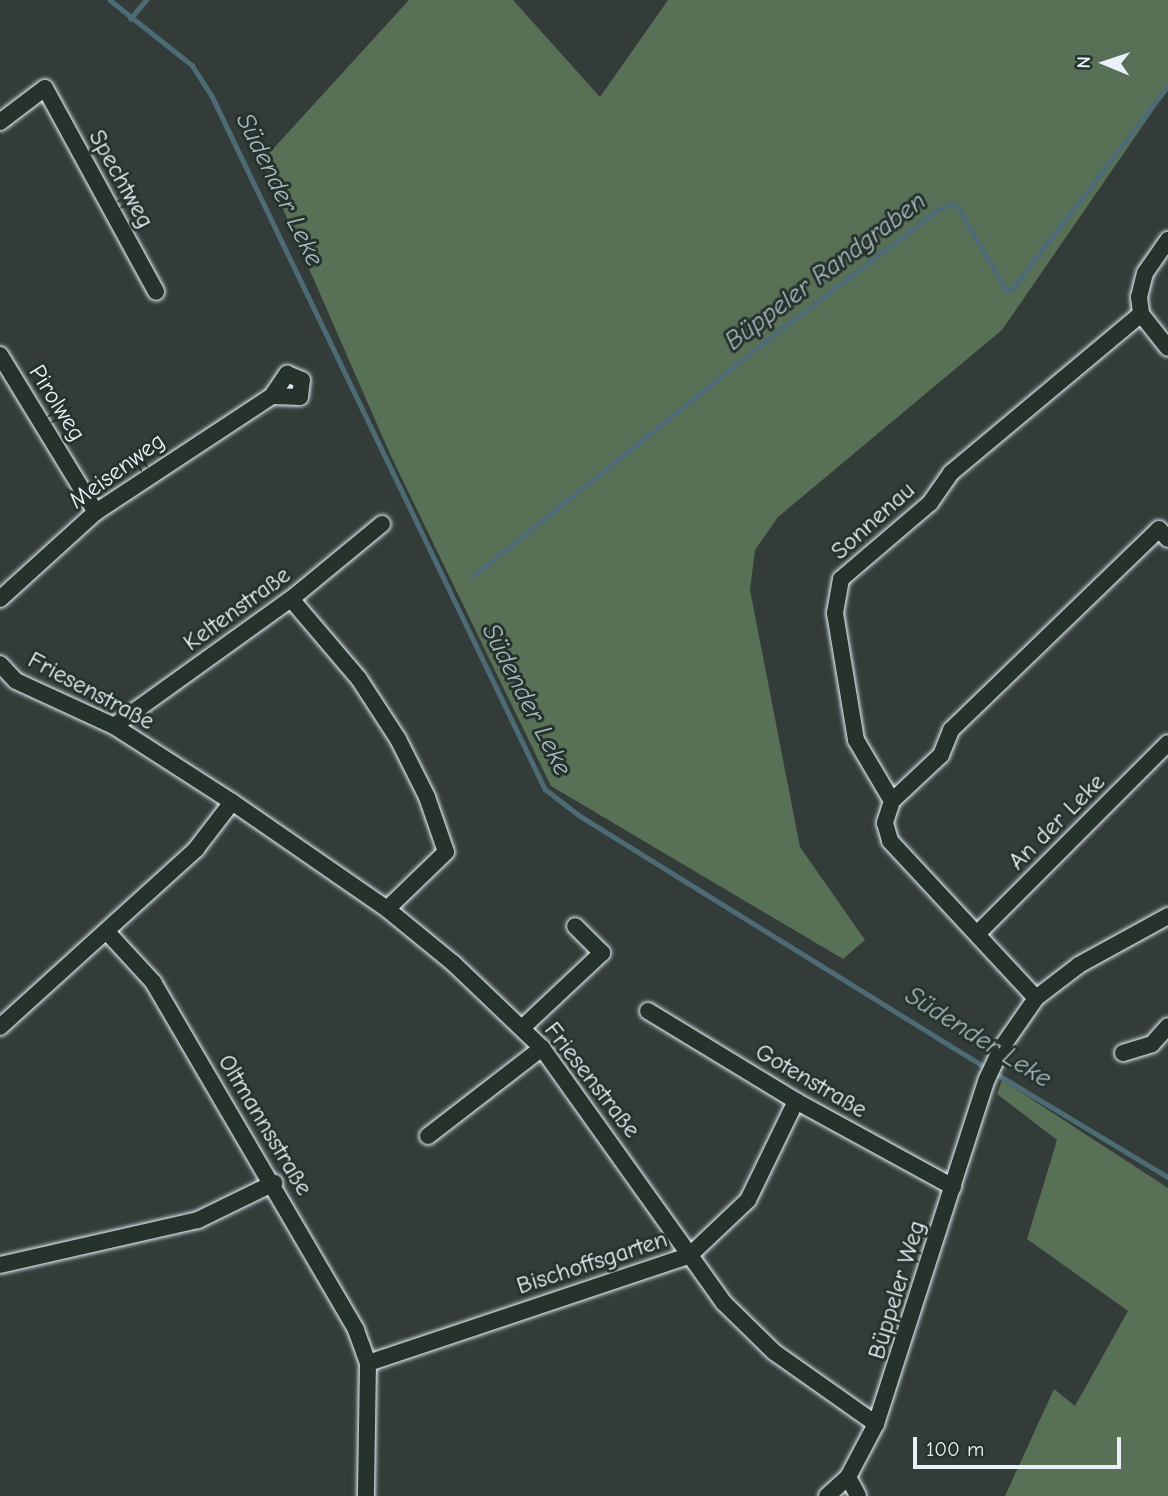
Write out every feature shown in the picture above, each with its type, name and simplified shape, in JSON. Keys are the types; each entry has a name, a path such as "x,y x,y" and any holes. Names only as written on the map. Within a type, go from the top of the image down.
{"street":[{"name":"Spechtweg","path":"0,122 45,88 156,292"},
{"path":"1168,240 1145,272 1141,314 1168,348"},
{"name":"Sonnenau","path":"892,800 856,740 835,613 841,579 930,503 951,473 1141,314"},
{"name":"Pirolweg","path":"0,355 96,512"},
{"name":"Meisenweg","path":"0,598 96,512 272,396"},
{"name":"Keltenstraße","path":"114,726 292,599 382,524"},
{"path":"1168,539 1159,529 951,730 941,755 892,800 885,823 890,841 979,932 1035,998 1079,965 1168,916"},
{"path":"292,599 359,679 398,739 427,797 446,852 387,909"},
{"name":"Friesenstraße","path":"0,664 16,681 114,726 232,802 387,909 542,1048 723,1302 774,1352 876,1424"},
{"name":"An der Leke","path":"979,932 1168,743"},
{"path":"0,1027 108,933 196,849 232,802"},
{"path":"522,1028 602,953 575,926"},
{"name":"Oltmannsstraße","path":"108,933 153,982 274,1183 356,1330 368,1363 366,1496"},
{"name":"Büppeler Weg","path":"827,1496 848,1477 876,1424 986,1082 997,1057 1035,998"},
{"name":"Gotenstraße","path":"648,1010 796,1101 953,1187"},
{"path":"1123,1054 1152,1044 1168,1026"},
{"path":"428,1136 542,1048"},
{"name":"Bischoffsgarten","path":"368,1363 690,1255 748,1200 796,1101"},
{"path":"0,1265 198,1220 274,1183"},
{"path":"848,1477 858,1496"}],"green space":[{"path":"409,0 513,0 600,97 668,0 1168,0 1168,89 1002,330 778,517 755,550 750,590 800,847 865,940 843,959 551,786 390,454 262,161"},
{"path":"1002,1080 1168,1188 1168,1496 1005,1496 1054,1389 1075,1406 1128,1311 1027,1239 1057,1140 997,1094"}],"waterway":[{"name":"Südender Leke","path":"110,0 192,65 212,96 545,789 580,816 987,1068"},
{"path":"130,19 146,0"},
{"name":"Büppeler Randgraben","path":"473,576 763,343 939,209 952,203 960,210 1006,290 1012,289 1168,86"},
{"name":"Südender Leke","path":"995,1073 1168,1177"}]}
